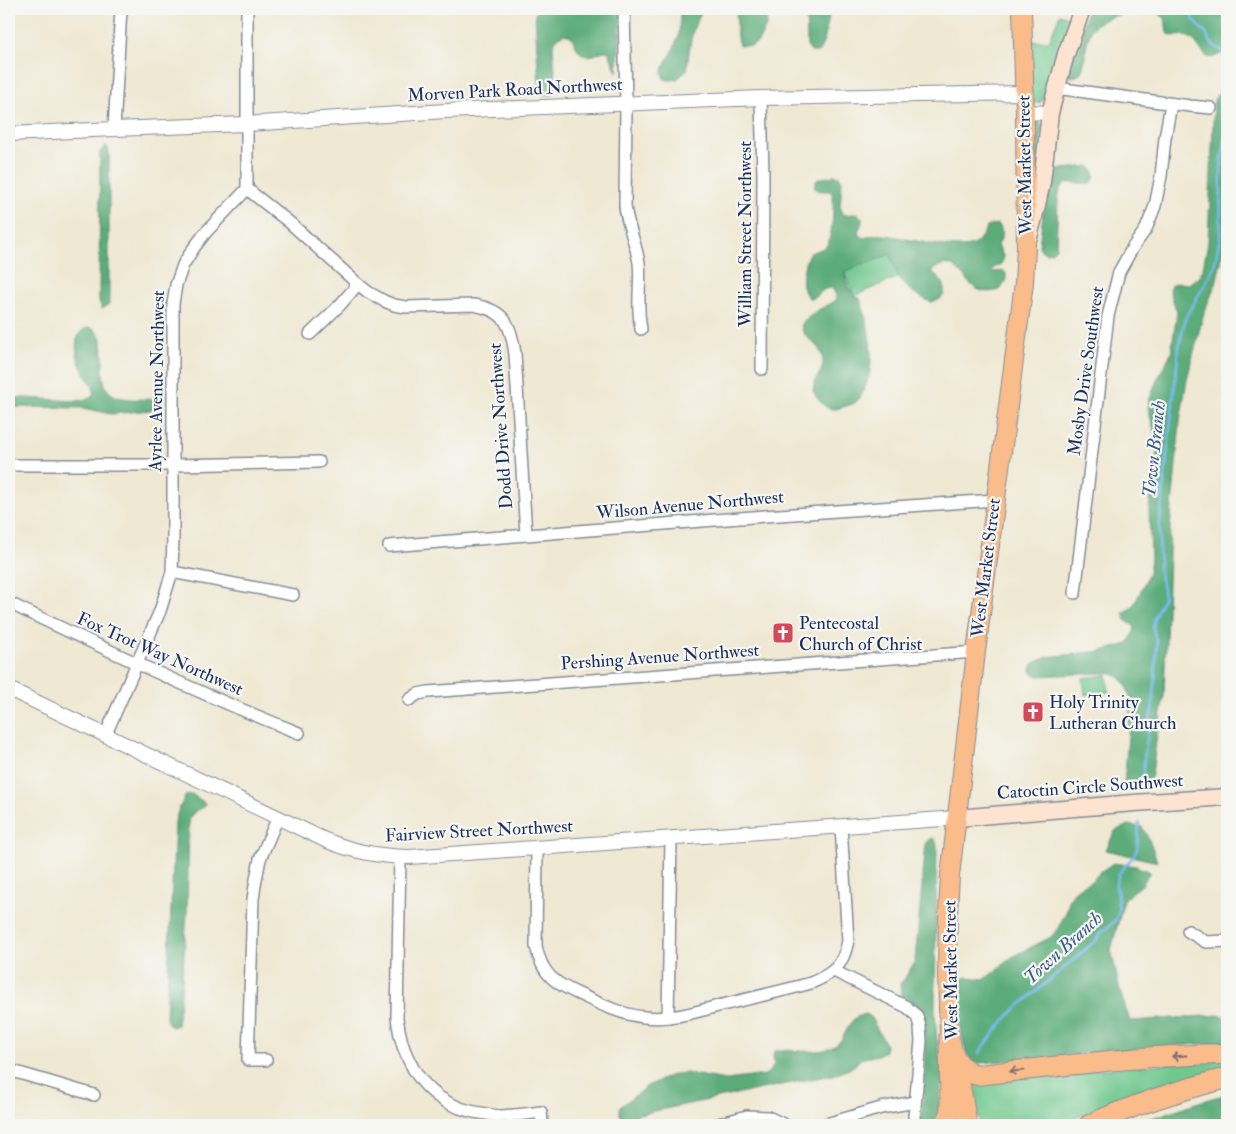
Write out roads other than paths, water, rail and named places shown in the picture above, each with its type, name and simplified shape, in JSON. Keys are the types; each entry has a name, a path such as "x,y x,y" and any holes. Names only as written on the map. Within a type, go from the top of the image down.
{"highway":[{"path":"946,1125 950,1110 949,1034"},
{"path":"955,1058 971,1074 978,1074 1132,1059 1227,1054"},
{"path":"1089,1125 1115,1113 1227,1078"}],"main road":[{"name":"West Market Street","path":"968,1125 949,1034 948,912 950,876 994,500 1024,283 1026,247 1022,9"},
{"path":"1026,247 1042,182 1050,113 1066,54 1082,9"},
{"name":"Catoctin Circle Southwest","path":"957,818 1227,797"}],"street":[{"path":"114,128 121,9"},
{"path":"247,9 247,189"},
{"path":"624,9 626,103 625,206 626,218 637,252 639,265 641,329"},
{"path":"1056,88 1211,108"},
{"name":"Morven Park Road Northwest","path":"9,134 114,128 246,124 446,111 626,103 761,98 1024,93"},
{"name":"William Street Northwest","path":"761,98 763,175 762,369"},
{"name":"Mosby Drive Southwest","path":"1075,593 1108,316 1119,272 1146,229 1155,206 1171,104"},
{"path":"1025,112 1050,113"},
{"name":"Dodd Drive Northwest","path":"247,189 289,222 368,292 394,305 406,307 473,305 491,310 506,321 512,337 515,354 526,535"},
{"name":"Ayrlee Avenue Northwest","path":"105,736 160,611 172,572 172,304 176,285 183,264 192,249 247,189"},
{"path":"310,334 340,305 358,284"},
{"path":"9,465 173,465 319,462"},
{"name":"Wilson Avenue Northwest","path":"389,546 994,500"},
{"path":"172,572 293,595"},
{"name":"Fox Trot Way Northwest","path":"9,603 137,664 218,700 299,732"},
{"name":"Pershing Avenue Northwest","path":"409,700 418,694 428,692 976,652"},
{"name":"Fairview Street Northwest","path":"9,689 325,840 348,850 372,855 400,856 957,818"},
{"path":"266,1060 248,1060 253,899 260,859 278,817"},
{"path":"537,847 536,946 540,961 548,975 556,982 580,995 622,1012 652,1018 692,1013 811,983 834,970 843,959 848,941 841,826"},
{"path":"668,1016 671,838"},
{"path":"400,856 397,1018 407,1056 428,1089 443,1100 459,1108 475,1113 501,1116 541,1112 542,1123"},
{"path":"1188,931 1206,942 1227,941"},
{"path":"834,970 907,1008 916,1016 922,1041 914,1117"},
{"path":"9,1070 94,1095"},
{"path":"823,1125 881,1108 915,1102"},
{"path":"715,1125 747,1116 768,1117 785,1125"}],"waterway":[{"name":"Town Branch","path":"1189,9 1194,20 1212,44 1221,50 1227,59"},
{"name":"Town Branch","path":"1142,782 1154,696 1157,643 1153,629 1154,618 1164,596 1159,567 1160,520 1179,346 1185,319 1214,266 1217,253 1220,236 1221,168 1227,125"},
{"name":"Town Branch","path":"979,1053 1012,1012 1096,940 1116,920 1119,910 1116,883 1119,873 1137,849 1139,823"}],"place":[{"name":"Pentecostal Church of Christ","path":"783,633"},
{"name":"Holy Trinity Lutheran Church","path":"1033,712"}]}
